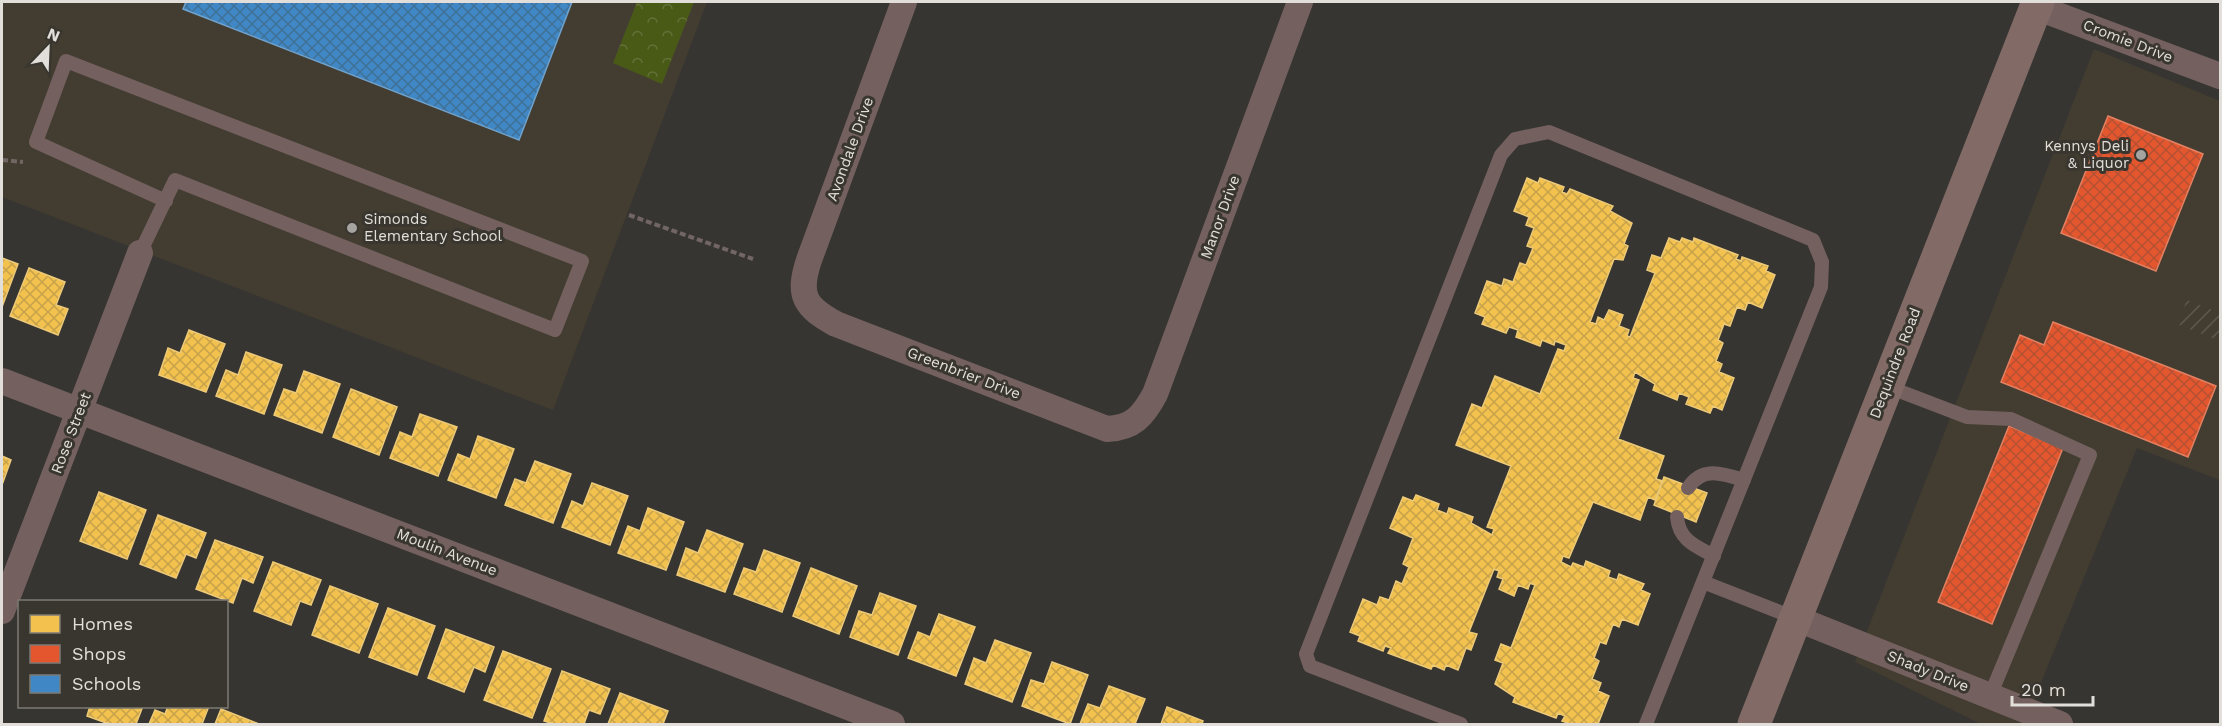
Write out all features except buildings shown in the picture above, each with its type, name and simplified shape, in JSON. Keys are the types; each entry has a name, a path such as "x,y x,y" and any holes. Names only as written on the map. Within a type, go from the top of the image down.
{"main road":[{"name":"Dequindre Road","path":"1754,724 2037,4"}],"street":[{"name":"Avondale Drive","path":"805,298 802,286 808,260 904,2"},
{"name":"Manor Drive","path":"1131,426 1145,412 1155,394 1300,2"},
{"name":"Cromie Drive","path":"2037,4 2220,76"},
{"name":"Rose Street","path":"2,611 140,253"},
{"name":"Greenbrier Drive","path":"805,298 821,316 836,324 1107,429 1131,426"},
{"name":"Moulin Avenue","path":"2,381 892,724"},
{"name":"Shady Drive","path":"1795,618 2060,724"}],"lane":[{"path":"140,253 166,201 175,180 555,330 582,261 66,61 36,142 166,201"},
{"path":"1461,724 1310,666 1306,654 1501,155 1515,139 1549,132 1813,240 1822,262 1821,287 1646,724"},
{"path":"1886,386 1967,417 2011,418 2090,455 1990,696"},
{"path":"1688,488 1695,478 1705,473 1722,473 1744,480"},
{"path":"1677,517 1678,528 1686,541 1714,556"},
{"path":"1703,582 1795,618"}],"path":[{"path":"2,160 23,162"},
{"path":"629,215 753,260"}],"shaded area":[{"name":"Simonds Elementary School","path":"2,2 707,2 553,410 2,197"},
{"path":"2094,49 2220,101 2220,480 2137,448 2024,724 1981,724 1855,662"},
{"path":"2187,300 2220,313 2220,341 2177,324"}],"green space":[{"path":"637,2 694,2 662,84 613,63"}],"place":[{"name":"Kennys Deli & Liquor","path":"2141,155"},
{"name":"Simonds Elementary School","path":"352,228"}]}
